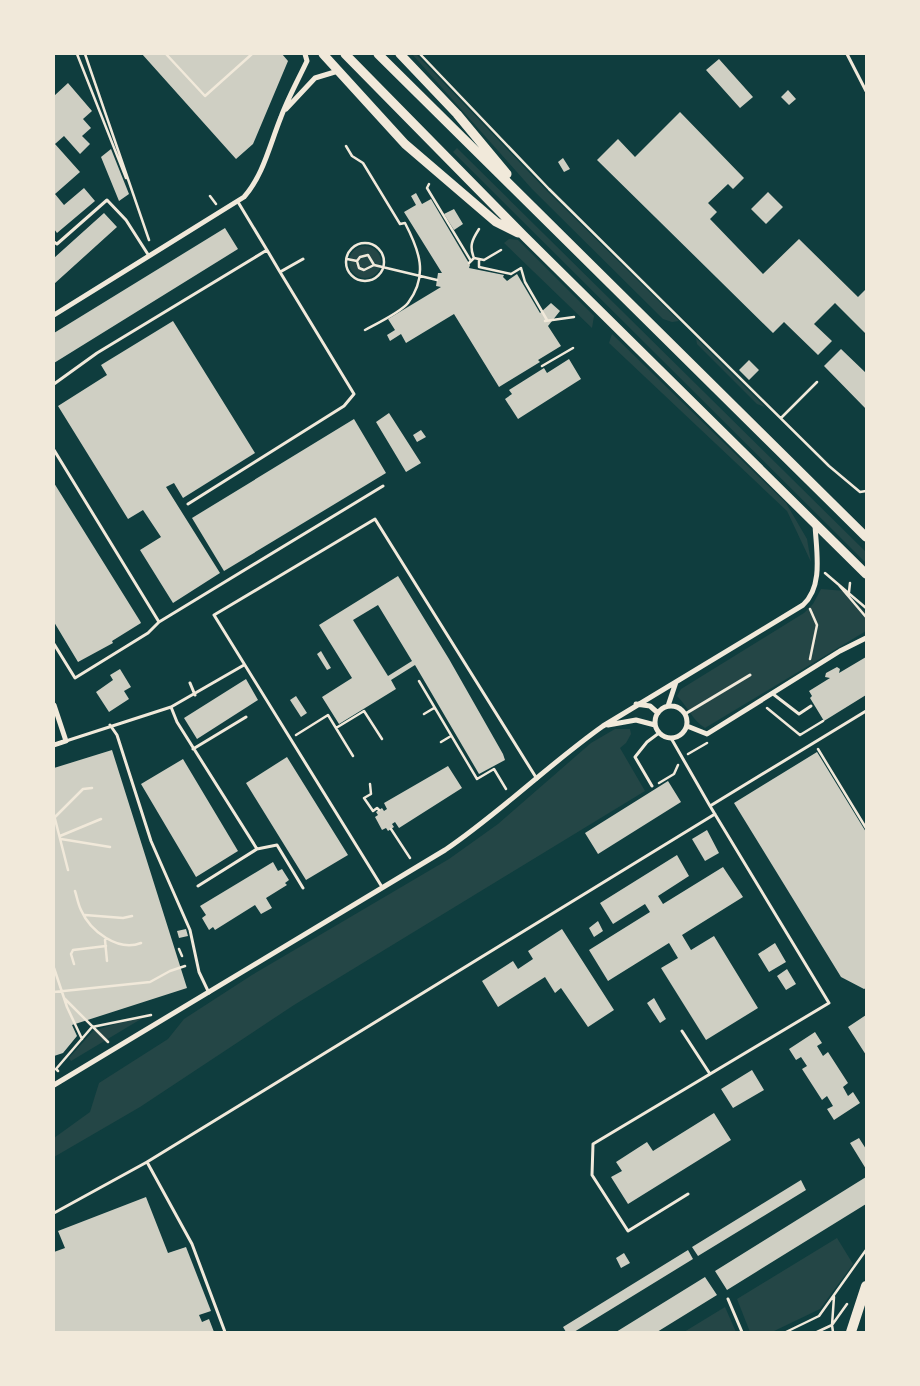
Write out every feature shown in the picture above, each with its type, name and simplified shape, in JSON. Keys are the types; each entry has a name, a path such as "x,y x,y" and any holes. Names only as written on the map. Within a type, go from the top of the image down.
{"highway":[{"path":"851,1332 866,1286"}],"main road":[{"path":"323,54 405,144 496,222 524,236"},
{"path":"345,54 524,236 866,574"},
{"path":"378,54 866,537"},
{"path":"400,54 457,114 537,211"}],"street":[{"path":"54,315 238,202 252,188 281,115 306,61 305,54"},
{"path":"281,115 315,78 339,71"},
{"path":"54,1085 209,993 472,832 537,779 572,747 602,726 806,602 813,591 816,572 814,522"},
{"path":"687,726 707,734 853,643 866,638"},
{"path":"668,706 678,707 685,714 687,726 680,736 671,738 659,733 655,725 658,713 668,706 676,682"},
{"path":"636,704 650,706 658,713"},
{"path":"54,705 66,741 54,745"},
{"path":"602,726 628,720 655,725"}],"lane":[{"path":"847,54 866,91"},
{"path":"54,242 57,244 107,200 126,220 150,256"},
{"path":"188,504 344,406 354,394 238,202"},
{"path":"54,384 97,353 267,250"},
{"path":"280,272 303,259"},
{"path":"54,450 159,622"},
{"path":"54,644 75,678 148,633 159,622 383,486"},
{"path":"382,888 214,615 374,519 537,779"},
{"path":"66,741 171,707 195,695 244,665"},
{"path":"685,714 750,674"},
{"path":"190,683 195,695"},
{"path":"772,693 799,714 811,706"},
{"path":"171,707 193,750 257,849"},
{"path":"710,806 866,711"},
{"path":"193,750 246,717"},
{"path":"110,726 116,735 151,841 190,930 200,972 209,993"},
{"path":"652,786 635,757 646,742 659,733"},
{"path":"671,738 829,1003 593,1144 592,1175 628,1231 688,1194"},
{"path":"54,1213 147,1162 715,814"},
{"path":"198,886 257,849 277,845 304,888"},
{"path":"682,1031 710,1074"},
{"path":"147,1162 192,1244 225,1332"},
{"path":"728,1300 742,1332"}],"path":[{"path":"76,54 139,212"},
{"path":"84,54 151,246 150,256"},
{"path":"166,54 205,96 252,54"},
{"path":"420,54 549,189 829,466 860,492 866,491"},
{"path":"346,146 352,156 363,163 400,224 404,223 418,249 420,276 408,304 365,330"},
{"path":"429,184 426,188 471,261"},
{"path":"210,196 217,206"},
{"path":"471,261 470,250 472,240 480,229"},
{"path":"369,244 375,246 383,255 384,267 377,278 364,281 358,280 348,272 347,259 352,248 369,244"},
{"path":"471,261 484,260 501,250"},
{"path":"357,262 360,257 368,255 374,265"},
{"path":"347,259 357,262"},
{"path":"479,260 479,267 511,274 521,268 525,282 546,320 574,317"},
{"path":"357,262 359,268 364,270 374,265 437,280"},
{"path":"542,366 573,348"},
{"path":"781,418 816,382"},
{"path":"816,572 824,572 866,608"},
{"path":"838,583 841,590 866,617"},
{"path":"849,592 850,583"},
{"path":"806,602 817,625 810,652 810,670"},
{"path":"419,682 477,779 494,769 506,789"},
{"path":"427,695 431,693"},
{"path":"766,707 800,735 823,721"},
{"path":"424,714 434,708"},
{"path":"336,728 364,711 382,739"},
{"path":"298,742 294,736 328,715 352,756"},
{"path":"441,742 451,736"},
{"path":"818,749 866,828"},
{"path":"652,786 674,774"},
{"path":"370,784 370,794 364,798 373,811 378,808 379,810"},
{"path":"68,870 54,816 83,789 92,788"},
{"path":"60,838 102,819"},
{"path":"391,829 410,858"},
{"path":"60,838 110,847"},
{"path":"76,891 81,911 105,940 107,961"},
{"path":"85,915 123,918 132,916"},
{"path":"105,940 133,946 141,943"},
{"path":"74,964 71,954 73,950 106,946"},
{"path":"179,949 182,956"},
{"path":"54,992 150,982 170,971 185,966"},
{"path":"54,968 55,978 82,1039"},
{"path":"63,997 108,1042"},
{"path":"56,1069 92,1027 152,1016"},
{"path":"786,1332 819,1316 866,1250"},
{"path":"834,1295 832,1326 834,1332"},
{"path":"817,1332 832,1326 849,1302"}],"shaded area":[{"path":"412,54 416,54 545,189 679,321 672,322 663,319 532,189"},
{"path":"457,148 866,552 866,563 453,152"},
{"path":"509,239 518,240 594,316 592,328 504,243"},
{"path":"365,246 371,247 376,251 380,256 380,268 376,273 371,277 365,278 359,277 354,273 350,268 349,262 350,256 354,251 359,247"},
{"path":"612,334 786,503 807,539 811,562 787,511 609,343"},
{"path":"696,338 765,407 757,404 697,344"},
{"path":"821,589 845,591 866,613 866,631 705,728 701,725 677,696 681,689 804,613 813,604"},
{"path":"615,729 630,729 631,734 626,743 620,748 645,791 294,1005 140,1107 54,1157 54,1138 90,1112 99,1083 168,1039 184,1019 252,975 449,859 498,824 591,743"},
{"path":"151,1013 71,1061 69,1058 93,1031"},
{"path":"837,1238 853,1264 820,1309 772,1332 750,1332 737,1299"},
{"path":"725,1307 736,1332 684,1332"}],"building":[{"path":"142,54 282,54 288,61 253,144 236,159"},
{"path":"719,59 753,97 740,108 706,70"},
{"path":"68,83 92,111 83,119 91,128 82,136 90,144 80,154 64,136 55,144 80,172 55,194 64,205 84,188 95,201 57,233 54,229 54,96"},
{"path":"788,90 796,99 789,105 781,97"},
{"path":"680,112 744,178 733,189 728,184 708,203 717,212 710,219 763,274 799,239 858,297 866,289 866,334 835,303 814,324 832,341 818,355 784,322 773,333 597,160 618,139 635,157"},
{"path":"111,149 129,194 119,201 101,157"},
{"path":"563,158 570,169 564,172 558,162"},
{"path":"768,192 783,207 766,224 751,209"},
{"path":"416,193 422,204 431,199 470,265 469,268 504,275 503,277 507,281 517,274 540,313 551,303 560,311 548,326 561,346 538,360 540,362 499,387 454,314 406,343 401,334 390,341 387,335 395,330 388,319 441,287 436,286 438,273 442,273 404,212 416,205 411,196"},
{"path":"454,209 463,224 454,230 444,214"},
{"path":"104,213 117,227 54,284 54,258"},
{"path":"225,228 238,249 54,363 54,333"},
{"path":"173,321 255,453 183,498 174,483 166,487 220,573 173,603 140,550 161,537 143,510 128,519 58,406 107,375 101,365"},
{"path":"841,349 866,373 866,409 824,366"},
{"path":"569,359 581,379 518,419 505,399 512,394 509,390 544,368 547,373"},
{"path":"749,360 759,370 749,380 739,370"},
{"path":"389,413 421,463 406,472 376,422"},
{"path":"354,419 386,473 224,571 192,518"},
{"path":"421,430 426,437 417,442 413,435"},
{"path":"54,483 141,623 112,641 113,643 78,662 54,622"},
{"path":"398,576 449,659 505,760 479,774 415,665 391,680 396,689 339,724 322,697 352,678 319,625","holes":["378,605 412,661 388,676 353,620"]},
{"path":"321,651 331,668 327,670 317,654"},
{"path":"866,657 866,695 824,721 810,698 812,696 809,691 830,678 825,677 826,673 837,667 840,669 839,673"},
{"path":"120,669 131,687 124,691 129,699 109,712 96,692 113,680 110,675"},
{"path":"246,679 258,700 197,739 184,718"},
{"path":"296,696 307,713 301,717 290,700"},
{"path":"112,750 187,988 72,1025 77,1036 63,1053 54,1056 54,768"},
{"path":"817,752 866,832 866,988 864,989 841,977 734,803"},
{"path":"287,757 348,855 306,880 246,783"},
{"path":"183,759 238,851 196,877 141,784"},
{"path":"448,766 462,788 399,828 395,822 392,824 394,827 388,831 386,828 382,830 375,817 378,815 376,812 382,808 384,811 387,809 384,803"},
{"path":"668,781 681,802 598,854 585,833"},
{"path":"707,830 719,853 705,861 692,839"},
{"path":"677,855 689,876 658,896 663,904 723,867 743,897 682,935 691,950 714,936 758,1008 706,1040 661,968 678,958 669,943 608,981 589,950 650,912 645,904 613,924 600,903"},
{"path":"273,862 278,871 282,869 289,880 285,883 287,885 266,898 272,908 261,914 255,905 215,930 213,927 209,930 202,918 206,915 200,906"},
{"path":"598,921 603,931 594,937 589,928"},
{"path":"186,929 188,936 179,938 177,931"},
{"path":"562,929 614,1010 588,1027 561,988 555,993 545,977 498,1007 482,981 513,961 518,969 533,959 528,951"},
{"path":"775,943 786,962 769,972 758,954"},
{"path":"787,969 796,984 786,990 777,976"},
{"path":"654,998 666,1019 660,1023 647,1003"},
{"path":"866,1015 866,1055 848,1027"},
{"path":"815,1032 822,1043 817,1046 823,1056 828,1052 848,1083 843,1087 848,1096 853,1092 860,1103 834,1120 827,1109 833,1106 827,1096 822,1100 802,1069 807,1066 801,1057 796,1060 789,1049"},
{"path":"752,1070 764,1090 733,1108 721,1089"},
{"path":"714,1113 731,1140 628,1204 611,1177 622,1171 616,1162 647,1142 653,1151"},
{"path":"859,1138 866,1149 866,1169 850,1143"},
{"path":"866,1177 866,1204 727,1290 715,1271"},
{"path":"801,1180 806,1190 698,1256 692,1247"},
{"path":"146,1197 168,1253 186,1247 211,1311 199,1315 202,1322 209,1319 214,1332 54,1332 54,1252 65,1248 58,1231"},
{"path":"688,1250 693,1259 574,1332 566,1332 563,1327"},
{"path":"624,1253 630,1263 621,1268 616,1258"},
{"path":"705,1277 717,1295 657,1332 616,1332"}]}
